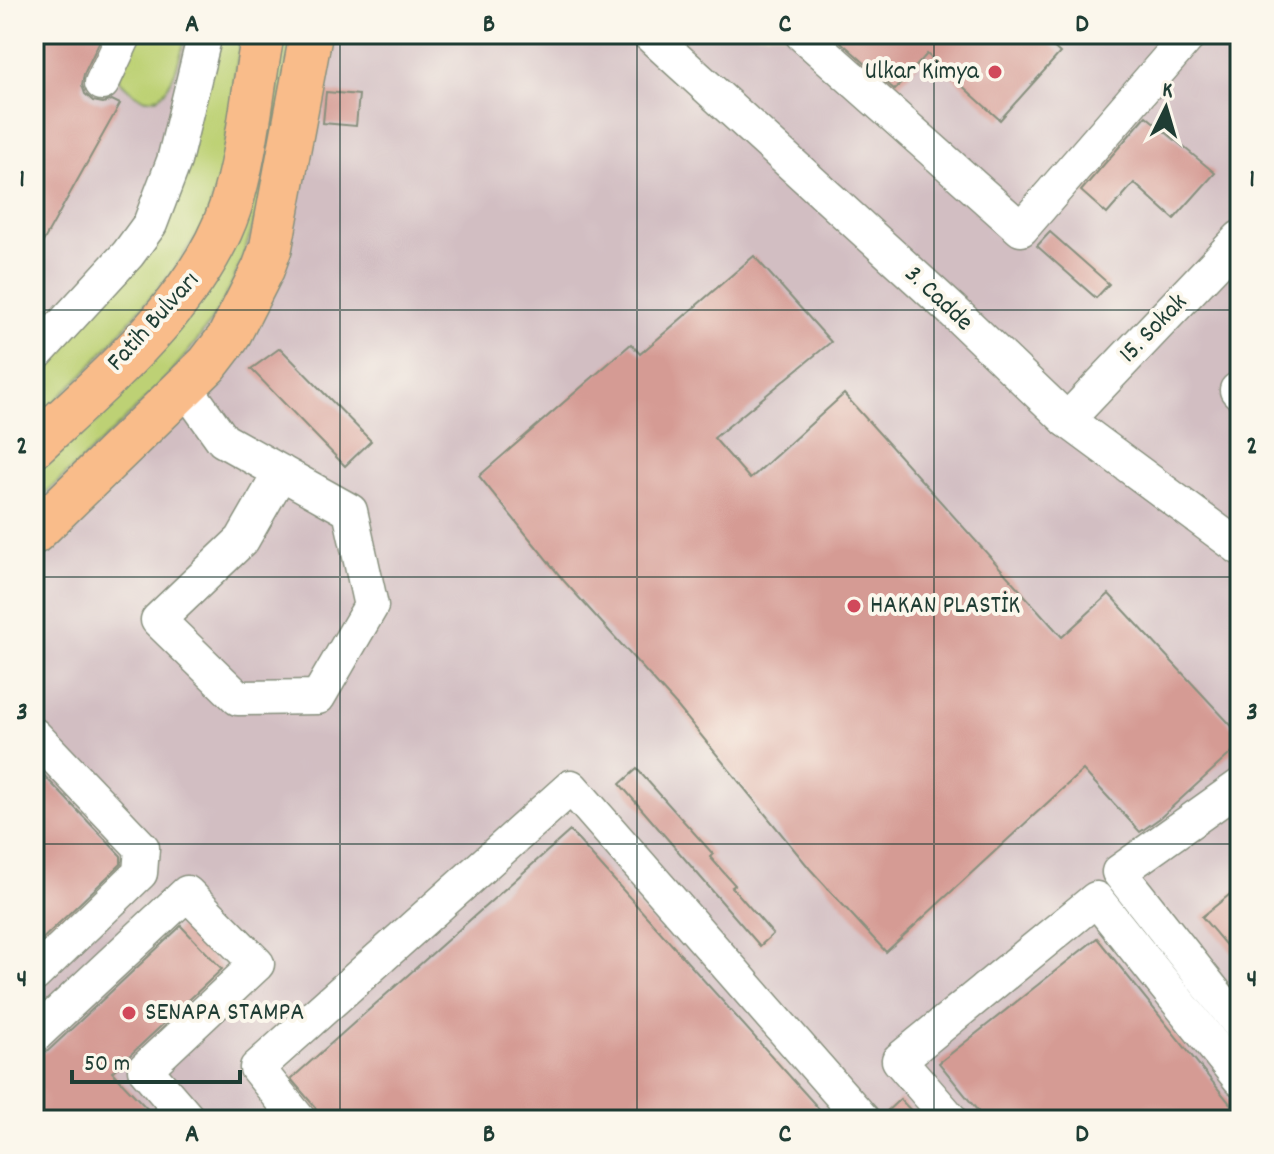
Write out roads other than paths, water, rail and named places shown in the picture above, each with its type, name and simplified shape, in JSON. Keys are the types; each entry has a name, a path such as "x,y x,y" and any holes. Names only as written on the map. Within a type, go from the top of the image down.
{"main road":[{"name":"Fatih Bulvarı","path":"34,446 137,346 203,268 229,210 237,181 263,34"},
{"path":"34,533 186,388 228,338 263,269 276,226 311,34"}],"street":[{"path":"102,83 125,34"},
{"path":"34,356 128,254 150,224 174,161 205,34"},
{"name":"3. Cadde","path":"649,34 953,311 1067,420 1240,548"},
{"path":"802,34 1021,229 1190,34"},
{"name":"15. Sokak","path":"1067,420 1240,238"},
{"path":"186,388 223,440 281,472 350,511 371,606 318,697 238,698 158,620 242,540 281,472"},
{"path":"34,735 142,848 140,873 34,975"},
{"path":"1240,786 1119,872 1240,1025"},
{"path":"299,1120 257,1068 571,787 863,1120"},
{"path":"34,1036 187,893 257,964 145,1069 189,1120"},
{"path":"951,1120 899,1060 1096,899 1240,1079"}],"place":[{"name":"Ulkar Kimya","path":"995,72"},
{"name":"HAKAN PLASTİK","path":"854,606"},
{"name":"SENAPA STAMPA","path":"129,1013"}]}
